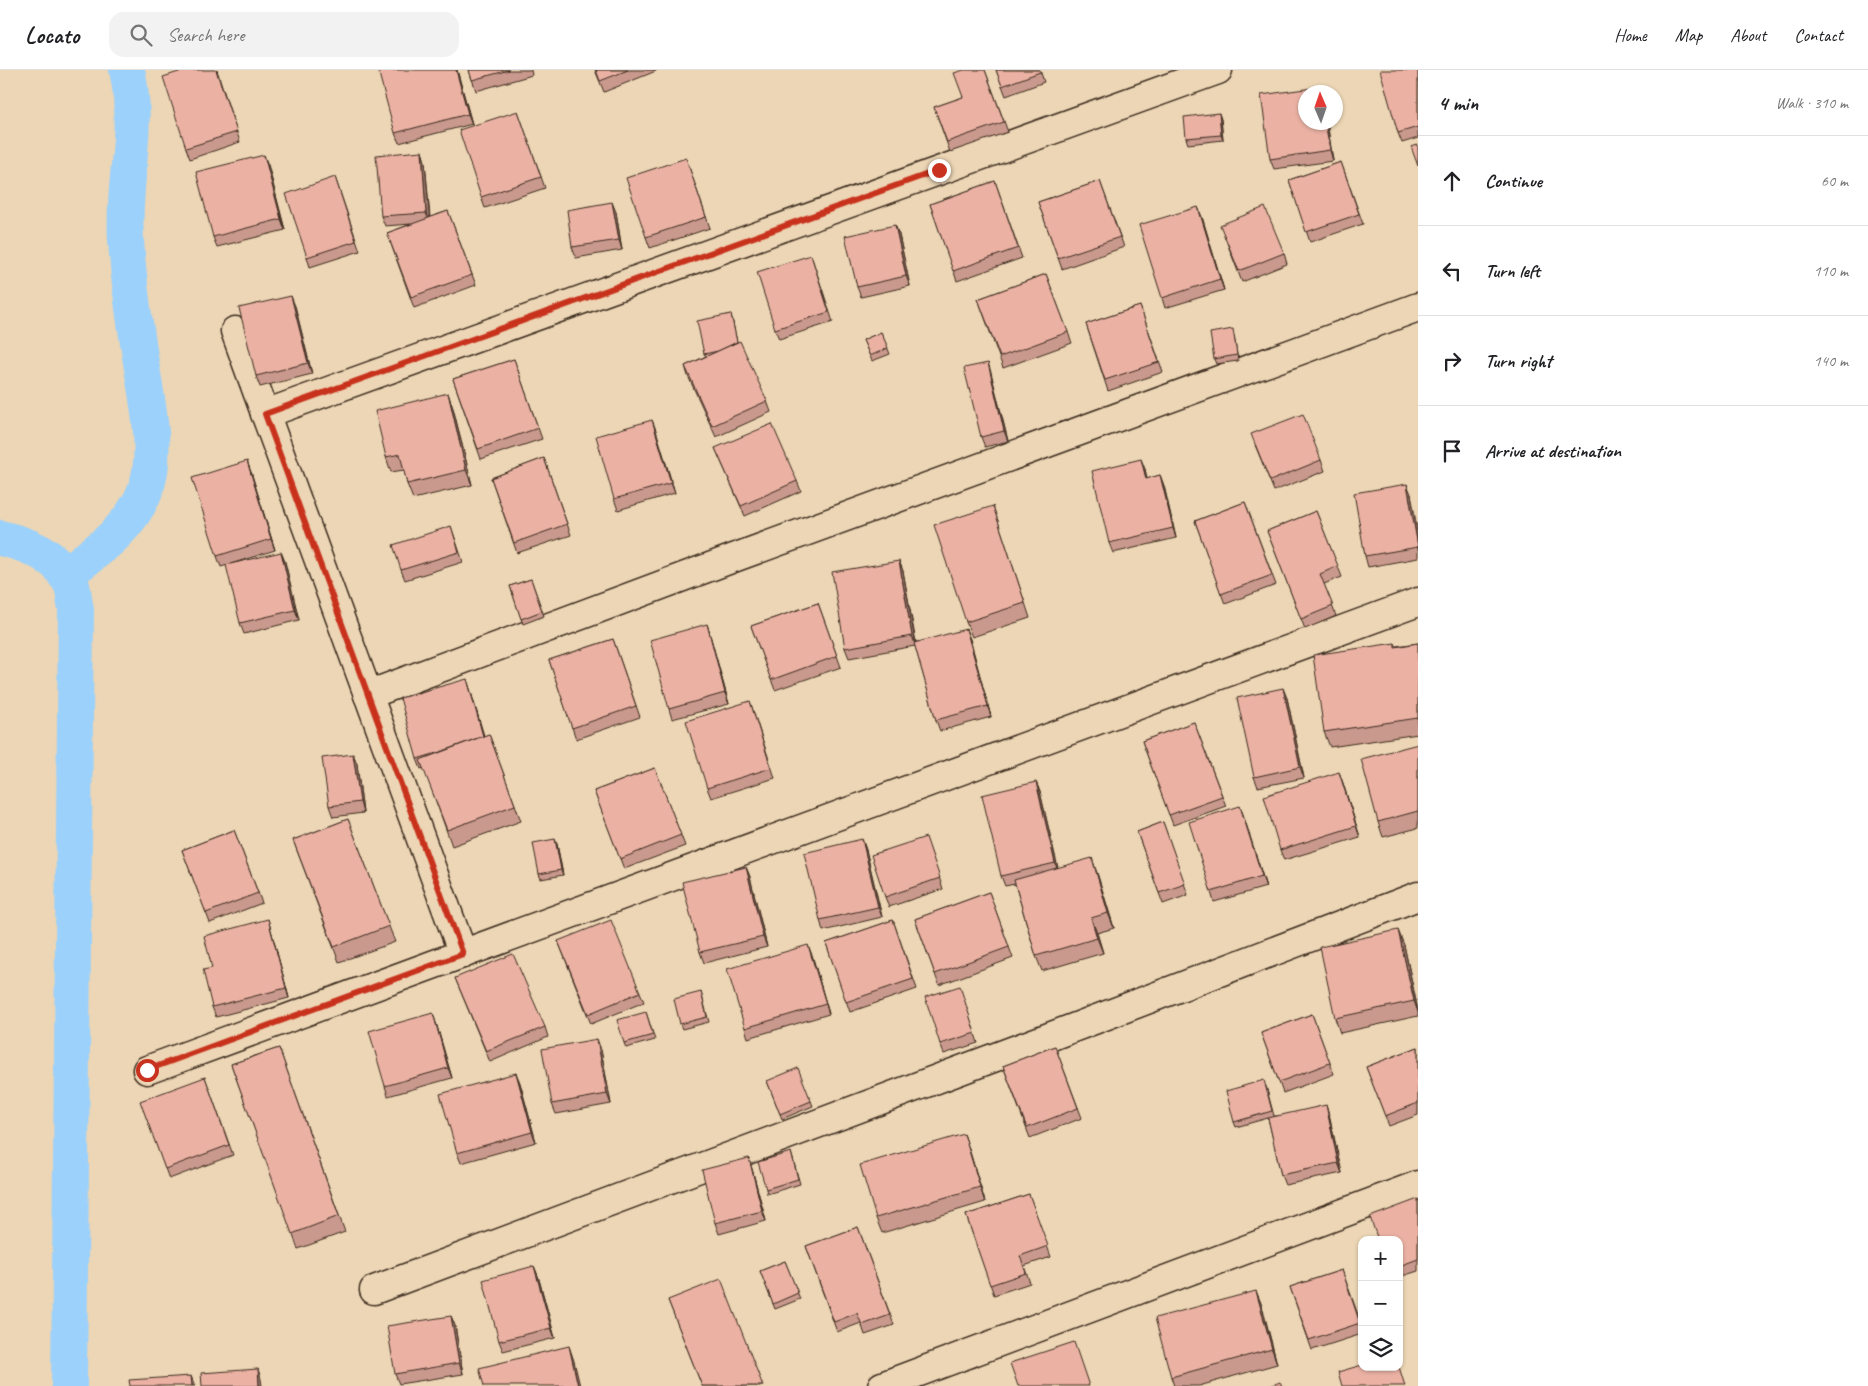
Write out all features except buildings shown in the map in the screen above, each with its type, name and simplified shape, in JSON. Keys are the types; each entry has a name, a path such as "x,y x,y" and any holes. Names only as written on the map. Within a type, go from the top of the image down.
{"street":[{"path":"265,414 1218,70"},
{"path":"368,695 1418,307"},
{"path":"236,331 463,954"},
{"path":"147,1070 1418,602"},
{"path":"374,1290 1074,1028 1418,896"},
{"path":"882,1386 1418,1185"}],"waterway":[{"path":"65,575 123,527 140,502 150,473 150,422 128,269 126,240 126,197 132,112 127,70"},
{"path":"0,538 32,548 51,559 60,567 72,586 76,609 69,1386"}],"route":[{"path":"147,1070 463,954 265,414 939,170"}]}
